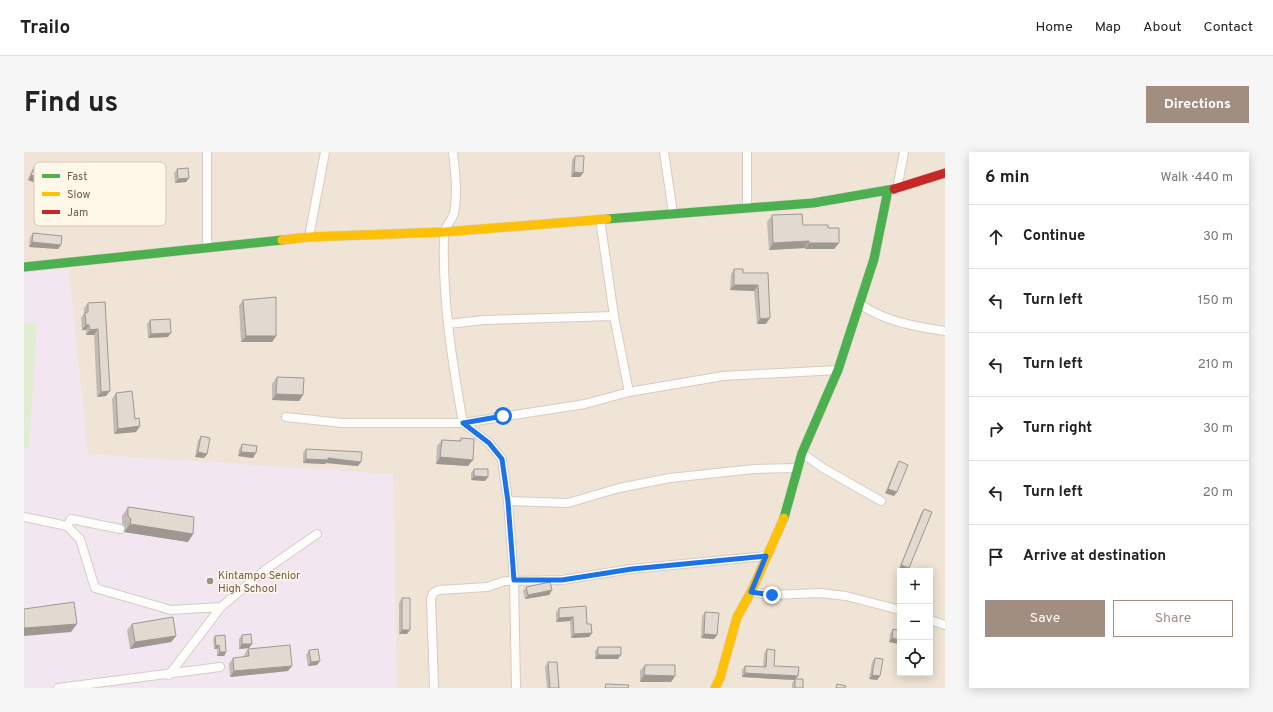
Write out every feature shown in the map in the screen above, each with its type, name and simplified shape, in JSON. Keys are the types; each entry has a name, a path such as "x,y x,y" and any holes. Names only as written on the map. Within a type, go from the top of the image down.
{"street":[{"path":"207,152 207,247"},
{"path":"309,237 325,152"},
{"path":"453,152 456,200 452,220 444,232 444,278 448,324 454,374 463,423 489,443 502,459 508,502 514,580 516,688"},
{"path":"664,152 673,214"},
{"path":"747,152 747,208"},
{"path":"715,688 720,678 737,617 751,592 786,513 802,453 838,370 874,259 904,152"},
{"path":"24,266 309,237 444,232 813,203 893,190 945,173"},
{"path":"600,219 614,316 629,392"},
{"path":"860,304 868,311 885,318 945,331"},
{"path":"448,324 484,320 614,316"},
{"path":"286,417 342,423 463,423 586,404 629,392 723,376 838,370"},
{"path":"802,453 823,468 881,501"},
{"path":"508,502 568,503 618,488 670,478 754,469 797,468"},
{"path":"24,517 67,526 80,539 95,588 171,610 221,607"},
{"path":"67,526 71,520 120,528"},
{"path":"168,675 221,607 265,570 317,534"},
{"path":"434,688 431,600 433,593 439,590 487,587 497,583 514,580 562,580 632,569 766,556"},
{"path":"751,592 772,595 820,593 846,596 897,609"},
{"path":"933,621 945,625"},
{"path":"58,688 168,675 220,667"}],"shaded area":[{"path":"24,152 945,152 945,688 24,688"},
{"name":"Kintampo Senior High School","path":"69,269 88,454 393,474 397,688 24,688 24,272"}],"green space":[{"path":"24,322 37,323 29,448 24,448"}],"building":[{"path":"575,156 584,156 583,173 574,172"},
{"path":"34,168 34,176 31,175"},
{"path":"188,168 189,178 178,179 177,169"},
{"path":"802,214 803,225 828,225 828,228 839,228 839,243 809,243 809,241 773,243 772,215"},
{"path":"33,233 62,236 61,245 32,242"},
{"path":"734,269 743,269 743,273 768,273 770,318 760,319 758,285 734,285"},
{"path":"276,297 276,336 246,336 243,300"},
{"path":"105,302 110,391 101,392 98,329 90,330 89,325 86,325 85,313 88,312 88,303"},
{"path":"170,319 171,333 151,334 150,320"},
{"path":"277,377 304,378 303,395 276,394"},
{"path":"132,391 135,419 139,418 140,426 118,429 116,393"},
{"path":"201,436 210,438 207,454 198,452"},
{"path":"461,438 474,439 473,460 440,457 442,440 461,441"},
{"path":"242,444 257,446 256,453 241,452"},
{"path":"306,449 362,452 361,462 328,458 328,460 306,459"},
{"path":"899,461 908,465 897,492 888,489"},
{"path":"474,469 488,469 488,477 474,476"},
{"path":"128,507 194,517 193,534 130,524 131,519 128,516"},
{"path":"924,509 932,512 909,568 901,565"},
{"path":"550,582 552,590 528,595 526,587"},
{"path":"402,598 410,598 410,630 402,630"},
{"path":"74,602 77,624 24,628 24,609"},
{"path":"586,606 587,624 591,624 592,633 574,634 573,617 559,618 559,608"},
{"path":"705,612 719,613 717,635 704,634"},
{"path":"173,617 176,636 135,642 132,624"},
{"path":"893,629 897,630 897,639 892,638"},
{"path":"251,634 252,644 242,644 242,635"},
{"path":"225,635 226,652 220,652 219,645 216,646 215,636"},
{"path":"290,645 292,666 234,671 233,658 249,656 248,649"},
{"path":"598,647 621,647 621,655 598,655"},
{"path":"318,649 320,661 311,662 309,650"},
{"path":"767,649 775,650 774,666 799,667 798,676 745,673 745,666 766,667"},
{"path":"875,658 883,659 880,676 872,675"},
{"path":"548,662 557,662 559,688 550,688"},
{"path":"645,665 675,665 675,676 644,675"},
{"path":"795,679 803,679 803,688 795,688"},
{"path":"606,684 629,685 628,688 605,688"},
{"path":"837,684 846,686 845,688 836,688"}],"traffic: fast":[{"path":"607,219 813,203 894,189"},
{"path":"784,518 802,453 838,370 874,259 888,190"},
{"path":"24,267 282,240"}],"traffic: slow":[{"path":"282,240 309,237 444,232 607,219"},
{"path":"715,688 720,678 737,617 751,592 784,518"}],"traffic: jam":[{"path":"894,189 945,173"}],"place":[{"name":"Kintampo Senior High School","path":"210,581"}],"route":[{"path":"503,416 463,423 489,443 502,459 508,502 514,580 537,582 562,580 632,569 766,556 751,592 772,595"}]}
